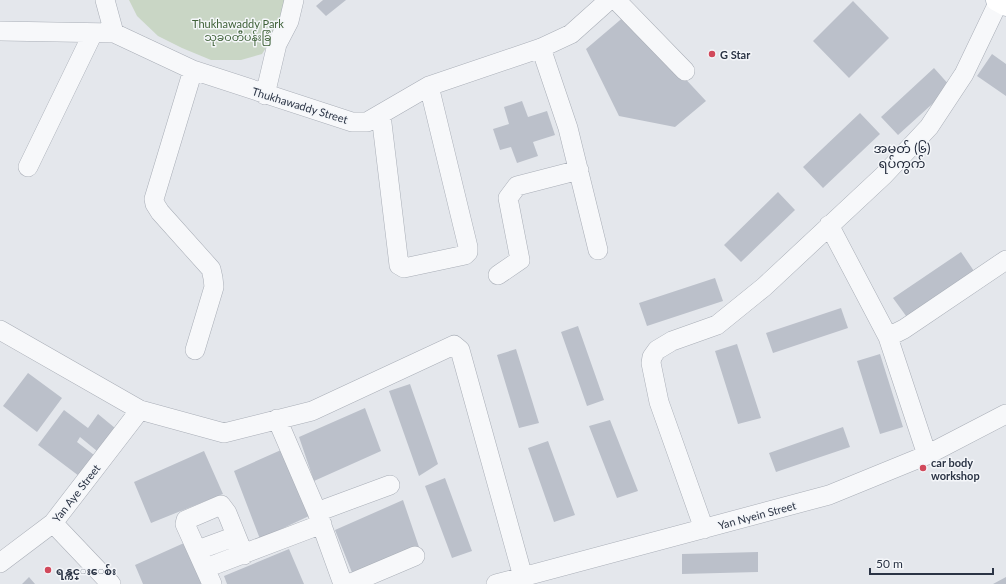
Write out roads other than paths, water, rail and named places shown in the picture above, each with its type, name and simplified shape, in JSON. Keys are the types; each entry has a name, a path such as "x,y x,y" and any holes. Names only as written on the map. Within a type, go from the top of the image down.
{"street":[{"path":"0,31 114,33 105,0"},
{"path":"264,95 277,44 289,22 294,0"},
{"name":"Thukhawaddy Street","path":"114,33 193,70 264,95 352,122 367,122 429,86 541,48 572,34 609,0"},
{"path":"616,0 685,71"},
{"path":"704,529 659,402 651,363 652,357 657,350 672,341 717,325 764,287 828,225 884,175 929,127 964,74 1001,2"},
{"path":"28,167 93,33"},
{"path":"541,48 568,128 598,250"},
{"path":"193,70 154,199 160,212 211,269 214,287 195,350"},
{"path":"381,114 399,265 404,268 465,255 468,252 468,247 429,86"},
{"path":"498,275 520,260 508,198 517,186 579,170"},
{"path":"828,225 888,337 927,455"},
{"path":"888,337 904,329 1006,260"},
{"path":"0,330 140,410 224,433 312,410 454,345 458,346 523,577"},
{"name":"Yan Aye Street","path":"0,563 53,523 140,410"},
{"name":"Yan Nyein Street","path":"496,584 829,495 927,455 1006,414"},
{"path":"277,419 320,518 343,584"},
{"path":"244,555 227,513 221,505 186,520 185,524 209,576 244,555 390,485"},
{"path":"53,523 111,584"},
{"path":"198,550 236,536"},
{"path":"349,584 415,556"}],"place":[{"name":"G Star","path":"712,54"},
{"name":"car body workshop","path":"923,468"},
{"name":"ရန္ကင္းေစ်း","path":"48,570"}],"district":[{"name":"အမှတ် (၆) ရပ်ကွက်","path":"902,156"}],"park label":[{"name":"Thukhawaddy Park သုခဝတီပန်းခြံ","path":"238,29"}]}
